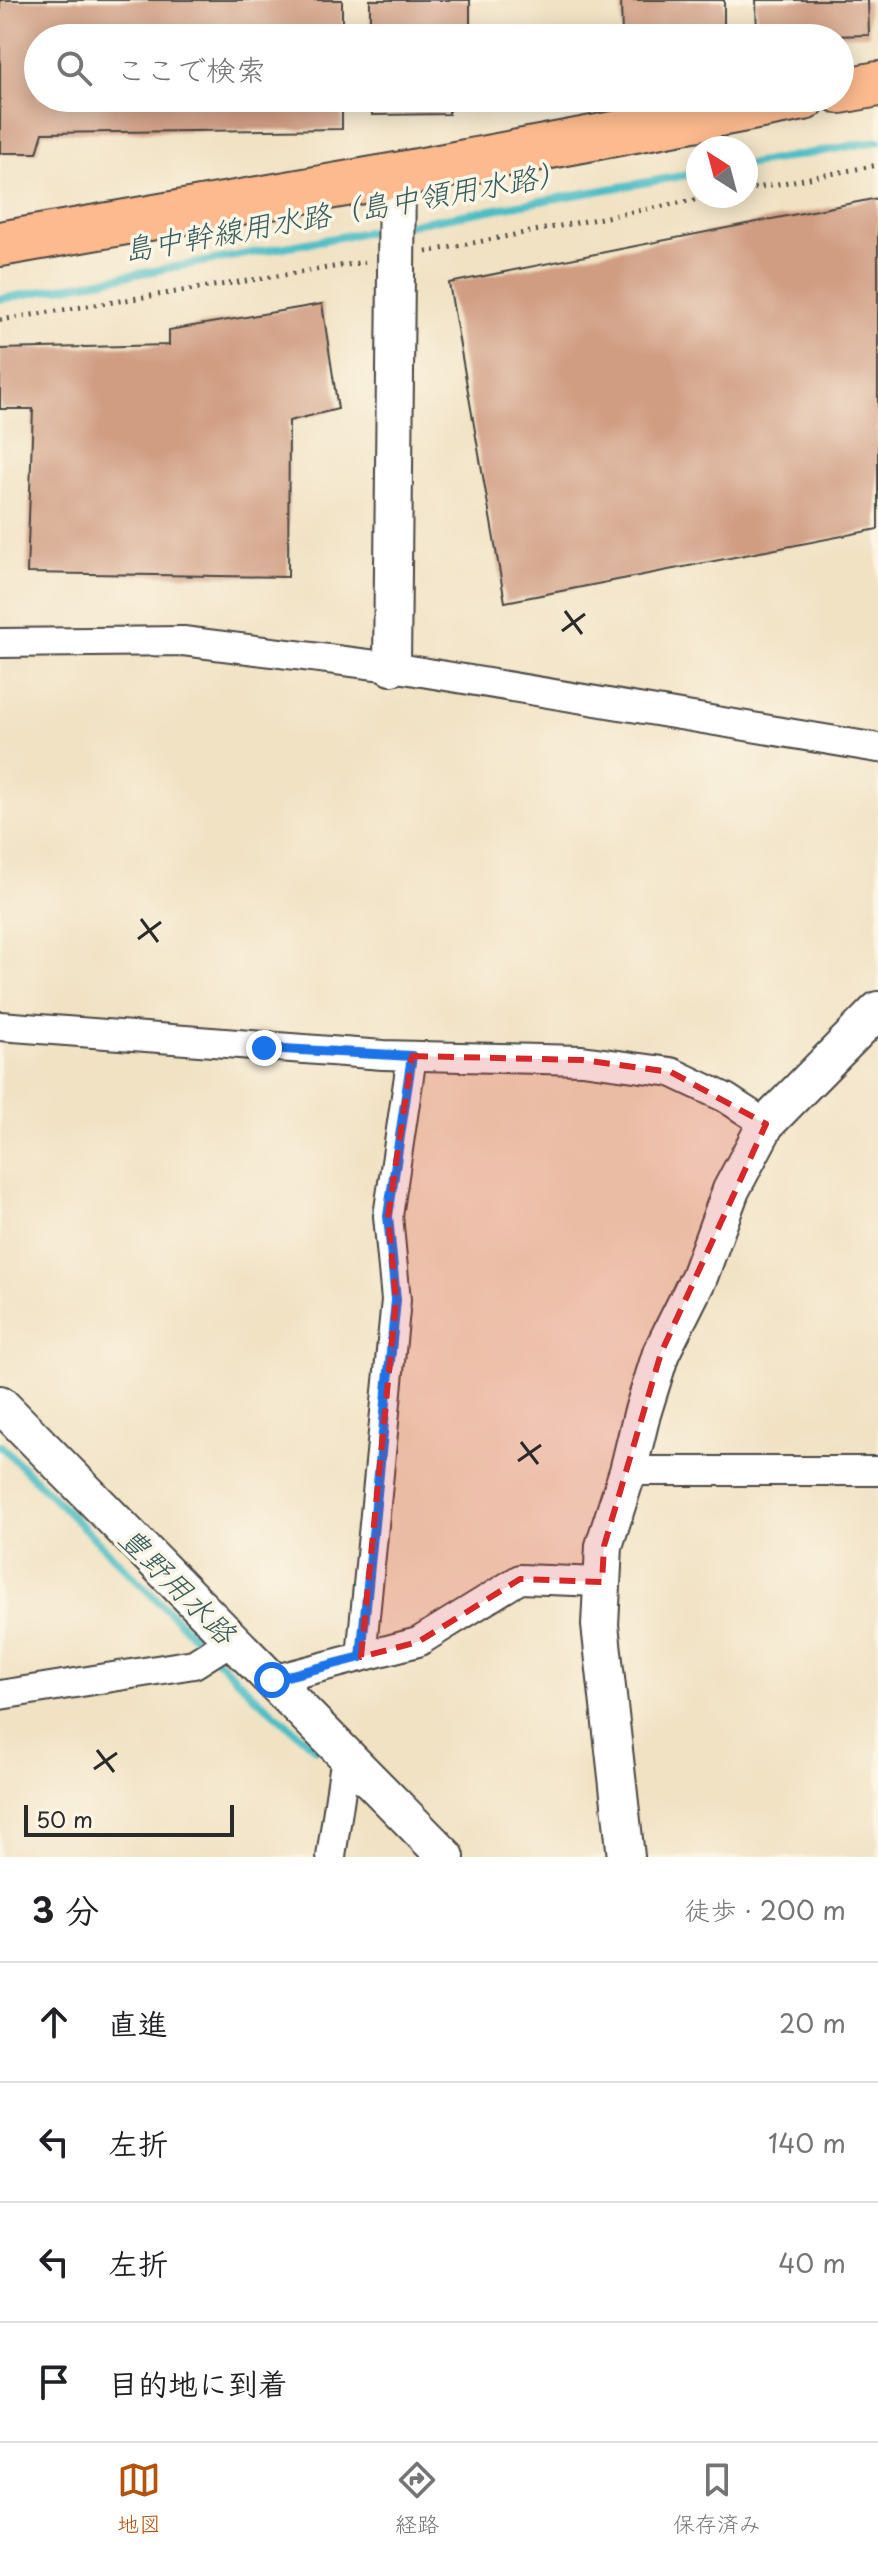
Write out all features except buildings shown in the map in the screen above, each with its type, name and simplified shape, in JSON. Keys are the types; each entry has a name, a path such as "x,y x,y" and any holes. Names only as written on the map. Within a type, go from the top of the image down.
{"main road":[{"path":"854,88 878,84"},
{"path":"0,244 397,175 730,112"}],"street":[{"path":"392,667 397,175"},
{"path":"0,643 183,641 392,667 878,748"},
{"path":"626,1857 600,1625 604,1546 661,1353 699,1277 731,1190 766,1124 878,1010"},
{"path":"0,1026 264,1048 412,1056 582,1060 671,1072 726,1098 766,1124"},
{"path":"361,1657 396,1300 388,1216 412,1056"},
{"path":"0,1404 229,1641 272,1680 446,1857"},
{"path":"628,1471 878,1471"},
{"path":"272,1680 418,1642 520,1579 602,1582"},
{"path":"0,1695 194,1664 229,1641"},
{"path":"331,1857 346,1756"}],"path":[{"path":"758,188 878,165"},
{"path":"0,320 396,257 686,202"}],"highlighted area":[{"path":"412,1056 582,1060 671,1072 766,1124 661,1353 604,1546 602,1582 520,1579 418,1642 361,1657 396,1300 388,1216"}],"waterway":[{"name":"島中幹線用水路（島中領用水路）","path":"758,163 878,141"},
{"name":"島中幹線用水路（島中領用水路）","path":"406,225 686,175"},
{"name":"島中幹線用水路（島中領用水路）","path":"0,299 389,228"},
{"name":"豊野用水路","path":"0,1445 254,1696 316,1749"}],"route":[{"path":"264,1048 412,1056 388,1216 396,1300 361,1657 272,1680"}]}
